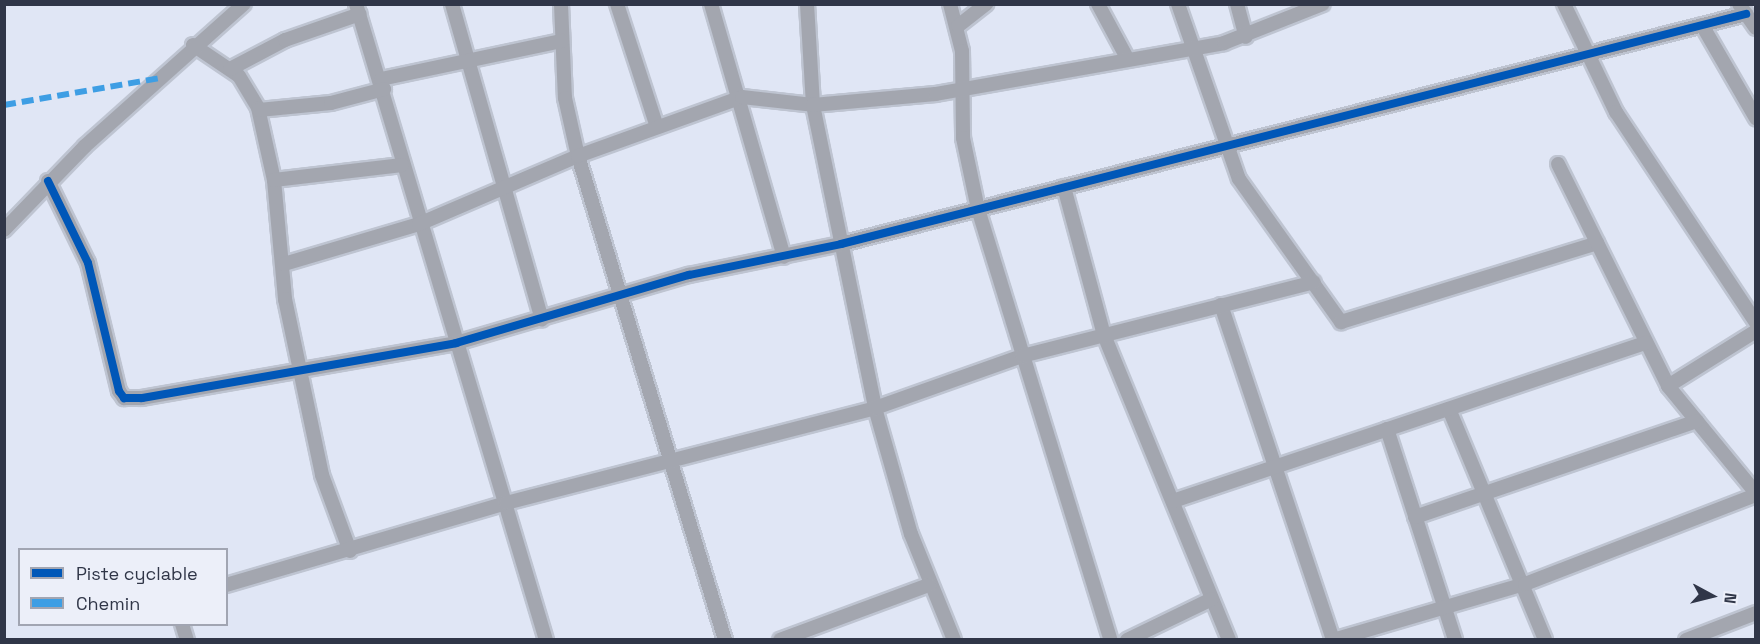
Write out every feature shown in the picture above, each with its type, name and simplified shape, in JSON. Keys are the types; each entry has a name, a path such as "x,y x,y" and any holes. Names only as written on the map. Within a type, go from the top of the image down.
{"street":[{"path":"4,230 48,181 193,45 244,4"},
{"path":"452,4 466,62 506,185 542,319"},
{"path":"561,4 565,98 578,156 725,639"},
{"path":"617,4 657,127"},
{"path":"711,4 742,97 784,257"},
{"path":"807,4 813,105 875,408 929,585 954,639"},
{"path":"950,4 958,26 966,85 963,138 978,209 1111,639"},
{"path":"958,26 987,4"},
{"path":"1098,4 1126,56"},
{"path":"1178,4 1226,146 1262,215 1314,282 1341,322 1597,243"},
{"path":"1237,4 1246,37"},
{"path":"284,264 419,224 578,156 742,97 813,105 936,94 966,85 1126,56 1193,49 1246,37 1323,4"},
{"path":"1564,4 1586,55 1616,112 1755,323"},
{"path":"230,69 285,40 358,9 383,84 419,224 546,639"},
{"path":"48,181 88,263 122,396 142,398 456,343 727,266 784,257 841,244 1702,25 1742,9 1755,28"},
{"path":"1702,25 1755,118"},
{"path":"259,111 331,103 383,84 466,62 562,41"},
{"path":"193,45 230,69 249,88 259,111 274,180 284,264 301,371 322,475 350,550"},
{"path":"1221,305 1333,639 1525,584 1755,494 1668,386 1558,164"},
{"path":"274,180 402,165"},
{"path":"1064,187 1104,335 1229,639"},
{"path":"228,584 506,503 875,408 1022,356 1314,282"},
{"path":"1668,386 1755,331"},
{"path":"1173,501 1646,343"},
{"path":"1449,409 1525,584 1545,639"},
{"path":"1415,517 1697,421"},
{"path":"1387,429 1455,639"},
{"path":"780,639 929,585"},
{"path":"1126,639 1212,599"},
{"path":"1686,639 1755,613"}],"marked path":[{"path":"4,105 160,78"}],"cycle path":[{"path":"48,181 88,263 119,391 124,398 142,398 456,343 689,275 841,244 1746,14"}]}
